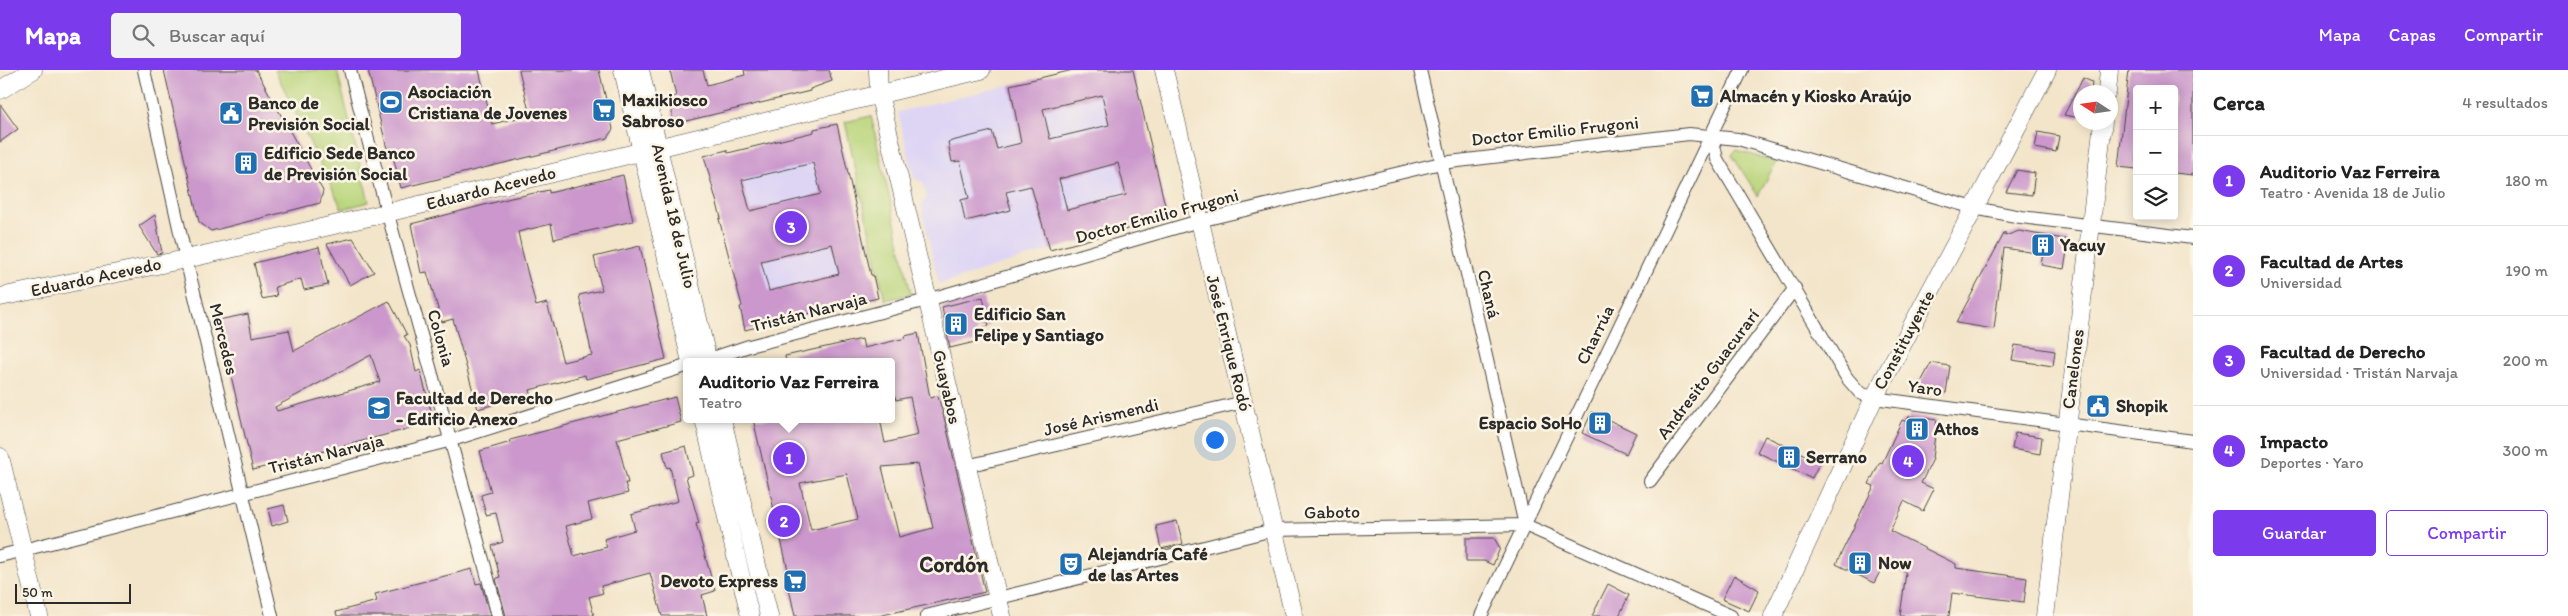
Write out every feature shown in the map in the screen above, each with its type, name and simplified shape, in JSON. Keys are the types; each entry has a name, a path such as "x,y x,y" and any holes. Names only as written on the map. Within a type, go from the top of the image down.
{"street":[{"path":"0,90 33,70"},
{"name":"Mercedes","path":"144,70 186,258 272,616"},
{"name":"Colonia","path":"350,70 386,213 452,440 498,616"},
{"name":"Avenida 18 de Julio","path":"623,70 650,149 701,358"},
{"name":"Avenida 18 de Julio","path":"640,70 650,149"},
{"name":"Guayabos","path":"878,70 879,93 1000,608"},
{"name":"Eduardo Acevedo","path":"0,297 386,213 981,70"},
{"name":"José Enrique Rodó","path":"1164,70 1294,616"},
{"name":"Chaná","path":"1420,70 1525,525"},
{"name":"Charrúa","path":"1481,616 1742,70"},
{"name":"Constituyente","path":"1773,616 1874,398 2047,70"},
{"path":"2108,85 2110,70"},
{"name":"Canelones","path":"2045,616 2066,424 2102,130"},
{"name":"Doctor Emilio Frugoni","path":"927,300 1199,221 1441,163 1689,134 1738,139 1974,208 2021,217 2193,238"},
{"name":"Yaro","path":"1712,136 1716,159 1795,288 1847,378 1860,393 1874,398 2193,441"},
{"name":"Andresito Guacurarí","path":"1650,481 1795,288"},
{"name":"Tristán Narvaja","path":"711,358 749,346 927,300"},
{"name":"Tristán Narvaja","path":"0,556 452,440 683,367"},
{"name":"José Arismendi","path":"966,466 1244,402"},
{"path":"705,423 750,616"},
{"path":"723,423 769,616"},
{"path":"0,457 39,616"},
{"name":"Gaboto","path":"926,616 1000,608 1273,530 1525,525 1731,616"}],"shaded area":[{"path":"1073,70 1133,70 1168,218 1050,250 939,284 921,206 927,198 923,182 914,178 898,112"},
{"path":"837,124 871,275 873,275 878,298 745,330 740,307 742,306 704,156 728,153 814,132 814,129"}],"green space":[{"path":"275,70 337,70 369,202 342,209"},
{"path":"871,116 911,294 885,300 845,122"},
{"path":"1736,150 1776,162 1758,196 1732,155"}],"building":[{"name":"Edificio Sede Banco de Previsión Social","path":"164,70 256,70 323,191 320,203 211,231 199,222"},
{"path":"368,70 479,70 492,124 530,115 519,70 599,70 613,129 607,138 401,188 391,148 387,149"},
{"path":"670,70 703,70 707,85 745,75 744,70 829,70 832,81 810,89 810,91 674,124 672,97 676,96"},
{"path":"1073,70 1133,70 1168,218 1050,250 1031,186 1006,192 1011,210 965,221 961,200 969,198 960,161 952,162 948,142 992,131 997,149 1021,143 1010,85","holes":["1102,95 1109,125 1050,139 1043,109","1118,163 1126,195 1067,210 1059,179"]},
{"path":"2129,70 2193,70 2193,175 2178,173 2178,85 2133,85 2133,169 2118,167"},
{"path":"2083,78 2092,82 2092,85 2079,85"},
{"path":"2073,97 2073,117 2064,115"},
{"path":"0,104 18,129 0,142"},
{"path":"837,124 871,275 873,275 878,298 745,330 740,307 742,306 704,156 727,150 728,153 814,132 814,129","holes":["813,163 821,194 750,211 742,180","832,244 839,274 769,291 761,261"]},
{"path":"2038,132 2059,136 2056,152 2035,148"},
{"path":"2017,170 2035,173 2032,195 2006,192"},
{"path":"623,175 633,221 554,239 551,224 518,232 522,251 536,306 547,303 563,362 592,355 579,295 602,290 594,257 640,246 666,359 586,379 585,375 530,390 531,394 478,409 453,319 442,322 427,272 421,273 411,224 511,198 549,190 549,193"},
{"path":"155,215 162,253 157,254 139,226"},
{"path":"2019,231 2069,240 2064,269 2041,265 2043,254 2004,248 1994,329 1956,323 2005,232 2005,236"},
{"path":"353,238 374,272 350,285 327,244"},
{"path":"319,247 328,285 304,290 301,279 275,287 277,296 262,299 254,263"},
{"name":"Edificio San Felipe y Santiago","path":"983,297 989,326 976,329 979,341 950,348 942,307"},
{"path":"389,301 407,335 404,336 410,345 416,372 420,370 433,418 430,423 253,470 218,320 248,314 252,337 289,330 294,351","holes":["371,355 380,382 277,411 275,407"]},
{"path":"918,333 930,398 938,396 985,592 878,616 795,616 788,584 791,583 754,423 881,423 885,443 918,435 910,397 896,400 895,397 895,358 785,358 785,356 862,339 864,348 906,338 905,336","holes":["918,464 933,528 899,537 882,467","847,474 858,519 811,530 800,483"]},
{"path":"2015,345 2055,351 2053,366 2012,360"},
{"path":"1931,363 1950,366 1946,393 1918,388"},
{"path":"675,397 681,422 617,439 628,483 625,483 628,493 588,503 592,519 566,526 574,556 607,547 604,539 635,530 631,514 678,501 670,467 667,468 663,452 686,446 693,475 686,477 699,523 696,524 715,591 702,595 707,616 662,616 650,573 601,586 603,593 589,597 594,616 506,616 496,579 500,577 492,546 503,542 496,513 486,515 481,495 491,492 480,451 511,442 510,440"},
{"name":"Espacio SoHo","path":"1592,412 1636,433 1626,454 1582,433"},
{"path":"1909,416 1937,420 1933,459 1921,483 1934,489 1923,511 1904,501 1890,531 1956,564 1956,568 2027,578 2024,602 1952,593 1949,616 1900,616 1906,573 1885,562 1874,583 1836,564 1874,486 1869,484 1880,462 1882,463 1902,420 1907,422"},
{"path":"2015,433 2042,437 2040,454 2012,449"},
{"name":"Serrano","path":"1765,436 1820,462 1812,478 1757,452"},
{"path":"284,505 288,521 272,526 268,509"},
{"path":"1177,521 1183,544 1161,549 1156,526"},
{"path":"1466,538 1494,538 1500,548 1493,565 1484,561 1466,561"},
{"path":"472,569 476,584 481,583 490,616 337,616 336,612 377,601 375,594"},
{"path":"1734,575 1759,590 1749,611 1722,599"},
{"path":"1608,584 1629,595 1619,616 1592,616"}],"place":[{"name":"Almacén y Kiosko Araújo","path":"1702,96"},
{"name":"Asociación Cristiana de Jovenes","path":"391,102"},
{"name":"Maxikiosco Sabroso","path":"604,110"},
{"name":"Banco de Previsión Social","path":"231,113"},
{"name":"Edificio Sede Banco de Previsión Social","path":"246,163"},
{"name":"Facultad de Derecho","path":"791,227"},
{"name":"Yacuy","path":"2043,245"},
{"name":"Edificio San Felipe y Santiago","path":"956,324"},
{"name":"Shopik","path":"2098,406"},
{"name":"Facultad de Derecho - Edificio Anexo","path":"379,408"},
{"name":"Espacio SoHo","path":"1600,423"},
{"name":"Athos","path":"1917,429"},
{"name":"Serrano","path":"1789,457"},
{"name":"Auditorio Vaz Ferreira","path":"789,458"},
{"name":"Impacto","path":"1908,461"},
{"name":"Facultad de Artes","path":"784,521"},
{"name":"Now","path":"1860,563"},
{"name":"Alejandría Café de las Artes","path":"1071,564"},
{"name":"Devoto Express","path":"795,581"}],"district":[{"name":"Cordón","path":"954,564"}]}
